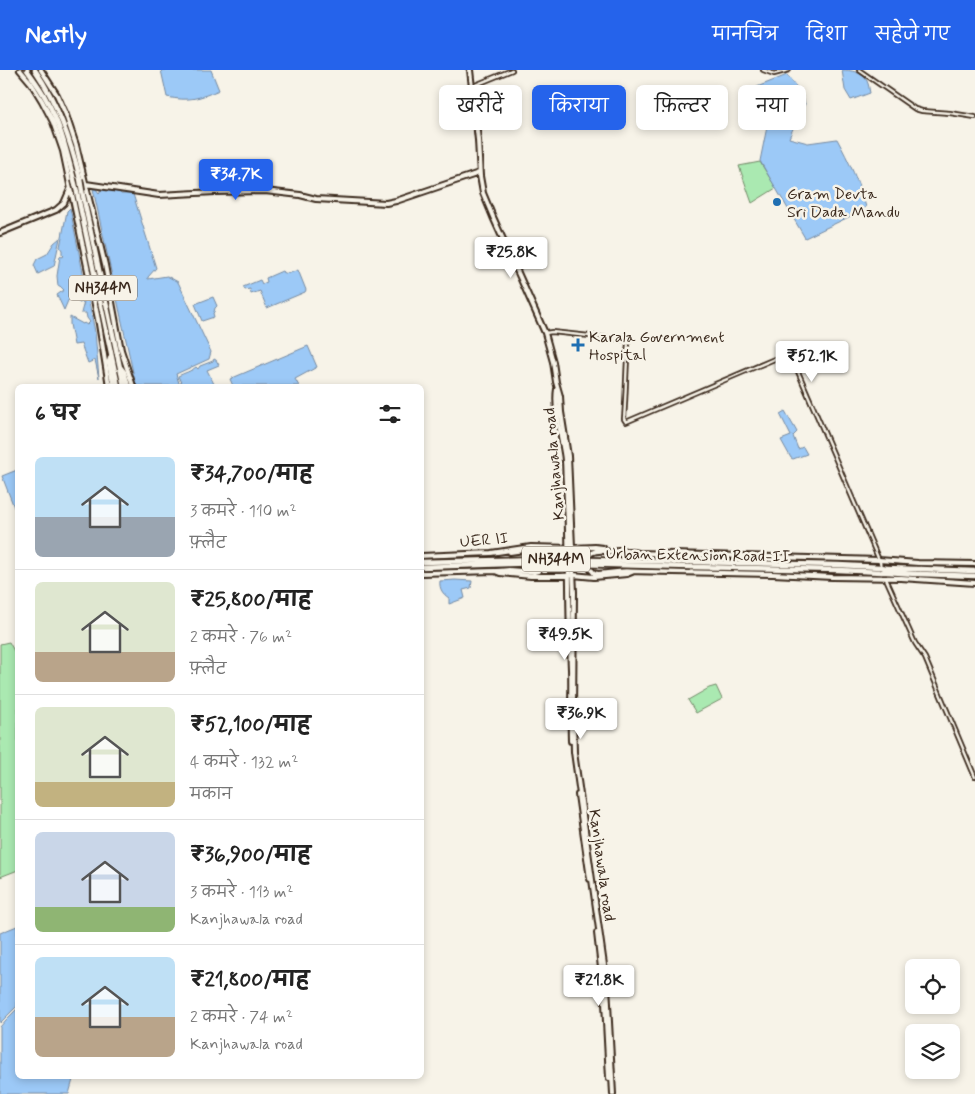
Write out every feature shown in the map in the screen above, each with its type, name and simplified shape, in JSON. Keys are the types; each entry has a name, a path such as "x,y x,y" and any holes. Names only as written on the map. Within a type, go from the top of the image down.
{"highway":[{"name":"NH344M","path":"27,70 46,99 67,149 118,384"},
{"name":"NH344M","path":"34,70 52,97 72,147 124,384"},
{"path":"112,354 109,362 114,384"},
{"path":"119,365 124,372 127,384"},
{"name":"Urban Extension Road-II","path":"424,562 538,559 691,564"},
{"name":"Urban Extension Road-II","path":"424,567 538,563 838,565 885,571 975,576"},
{"name":"Urban Extension Road-II","path":"918,572 975,571"}],"main road":[{"path":"20,70 31,84 53,122 63,151 99,324 109,384"},
{"path":"41,70 66,115 76,145 105,265 121,350 132,384"},
{"path":"469,70 479,171"},
{"path":"469,70 473,85"},
{"path":"477,130 479,171"},
{"path":"0,233 56,210 64,203 71,188 86,184 159,195 265,191 316,198 386,203 479,171"},
{"name":"Kanjhawala road","path":"479,171 483,193 545,333 553,362 557,389 564,456 570,548 570,715 572,752 604,986 612,1094"},
{"name":"UER II","path":"424,556 491,553 531,546 595,548 638,553"},
{"path":"491,553 499,554 531,549 539,554 540,567 538,571 495,571"},
{"path":"975,564 638,553 633,555 601,550 591,552 589,556 589,568 598,574 626,571 832,577 885,571 918,580 975,582"},
{"path":"918,563 918,580"},
{"name":"UER II","path":"424,573 495,571 531,576 571,575 594,577 634,572"}],"street":[{"path":"475,85 512,70"},
{"path":"763,70 774,74 790,70"},
{"path":"859,70 915,109 950,112 975,117"},
{"path":"545,333 552,332 627,340 624,419 626,422 790,353 915,643 925,658 975,777"}],"green space":[{"path":"760,162 776,188 752,203 739,166"},
{"path":"9,642 15,653 15,871 0,877 0,644"},
{"path":"716,686 722,699 696,713 688,700"}],"water":[{"path":"161,70 211,70 219,90 194,98 167,97"},
{"path":"842,70 863,75 868,82 870,93 851,100 845,90"},
{"path":"787,75 795,85 762,85"},
{"path":"766,130 792,130 789,138 808,143 837,139 853,172 866,207 805,238 760,161"},
{"path":"93,189 96,189 99,193 100,190 111,190 113,192 119,191 121,194 133,194 156,268 148,279 167,276 178,282 211,352 209,359 176,374 179,384 136,384"},
{"path":"70,208 95,332 99,378 95,360 88,363 81,344 74,345 70,317 87,325 90,322 86,313 81,313 84,302 79,303 76,298 70,296 64,310 57,295 64,290 58,286 57,276 60,256 64,256 60,247 67,211"},
{"path":"60,238 54,266 38,274 34,265 37,259 47,254 54,243"},
{"path":"298,270 306,290 305,292 267,308 260,291 251,294 250,289 245,290 243,287 260,280 262,284 267,282 266,278 282,271 292,273"},
{"path":"213,297 217,306 213,313 214,317 202,321 195,304"},
{"path":"308,346 317,367 295,379 298,384 232,384 230,379"},
{"path":"214,359 216,360 219,365 207,370 214,384 182,384 178,376"},
{"path":"785,411 797,432 793,436 798,449 803,447 807,454 793,459 781,440 791,436 780,414"},
{"path":"15,471 15,510 2,476"},
{"path":"440,581 472,581 471,588 463,590 465,598 449,604 449,598 442,591"},
{"path":"15,927 15,1008 0,1023 0,933"},
{"path":"15,1011 15,1079 73,1079 69,1094 0,1094 0,1027"}],"place":[{"name":"Gram Devta Sri Dada Mandu","path":"777,202"},
{"name":"Karala Government Hospital","path":"578,345"}]}
